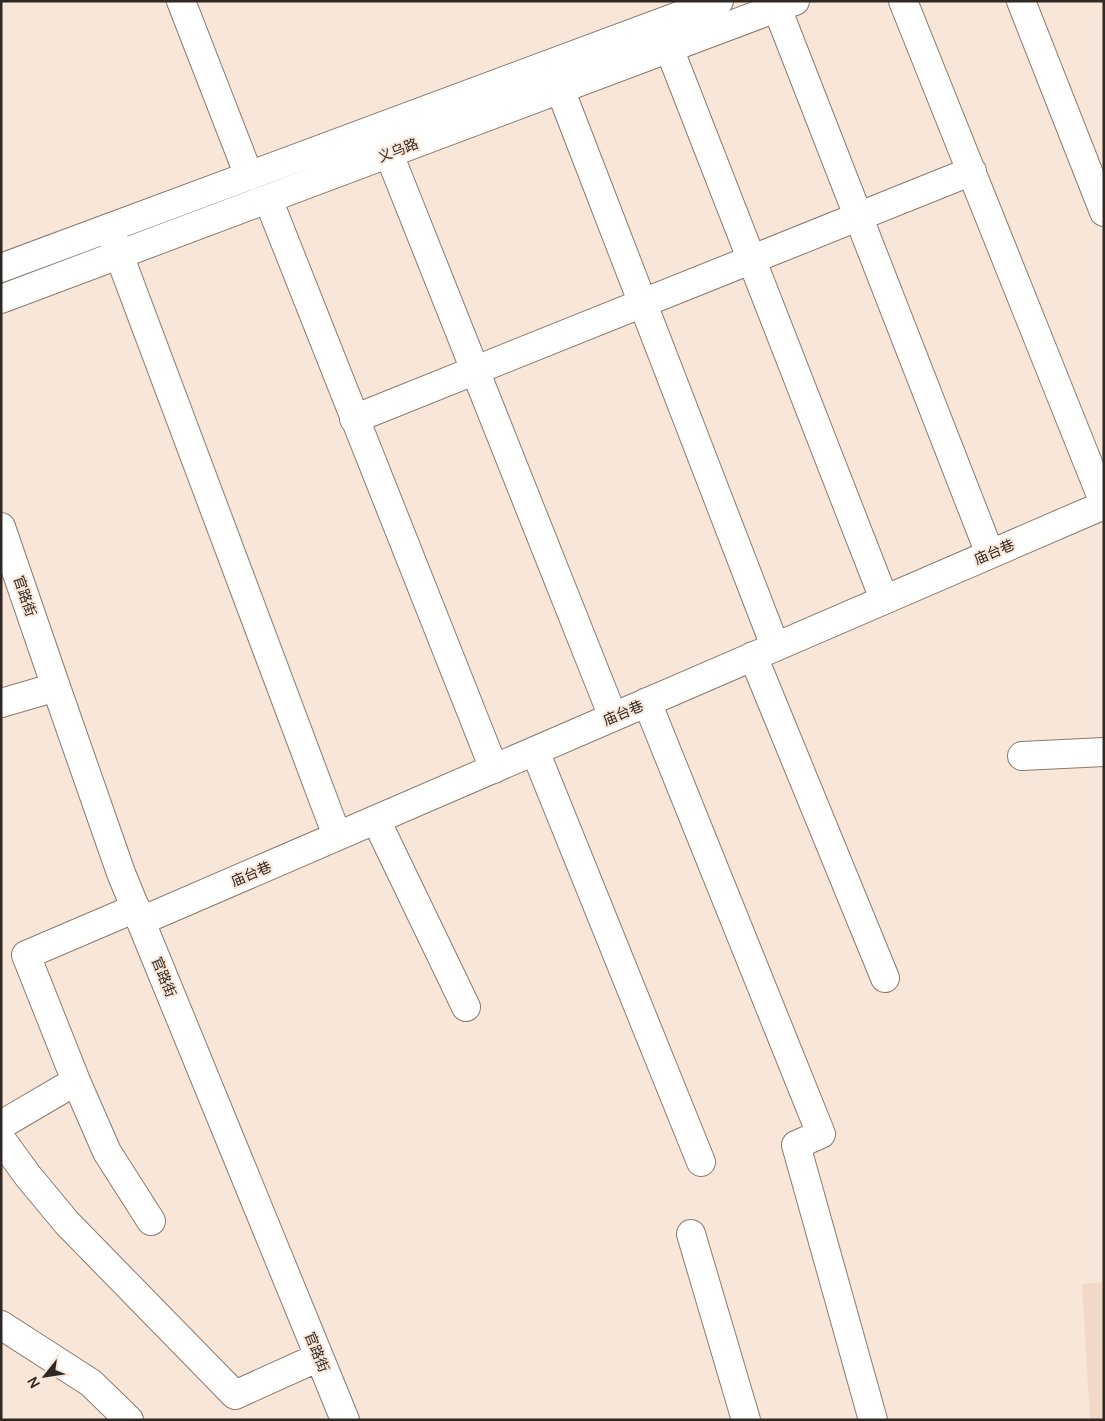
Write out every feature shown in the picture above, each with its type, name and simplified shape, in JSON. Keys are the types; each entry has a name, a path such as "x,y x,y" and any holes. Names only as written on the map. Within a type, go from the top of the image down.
{"street":[{"path":"181,1 249,176"},
{"name":"义乌路","path":"1,268 719,1"},
{"path":"903,1 1104,504"},
{"path":"1021,1 1104,212"},
{"path":"786,5 858,216 990,554"},
{"name":"义乌路","path":"1,299 786,5"},
{"path":"669,48 884,599"},
{"path":"560,89 642,303 764,651 884,978"},
{"path":"389,154 613,717"},
{"path":"354,419 972,171"},
{"path":"268,199 494,769"},
{"path":"109,228 337,836"},
{"name":"庙台巷","path":"76,1081 26,955 139,915 376,820 1104,504"},
{"name":"官路街","path":"2,534 122,873 345,1420"},
{"path":"1,702 56,687"},
{"path":"648,702 821,1134 796,1145 873,1420"},
{"path":"535,751 701,1162"},
{"path":"1022,756 1104,752"},
{"path":"376,820 466,1006"},
{"path":"1,1125 76,1081 107,1152 151,1221"},
{"path":"1,1139 28,1176 67,1223 235,1395 319,1357"},
{"path":"691,1234 746,1420"},
{"path":"1,1325 91,1382 130,1420"}],"shaded area":[{"path":"1104,1282 1104,1420 1090,1420 1082,1284"}]}
